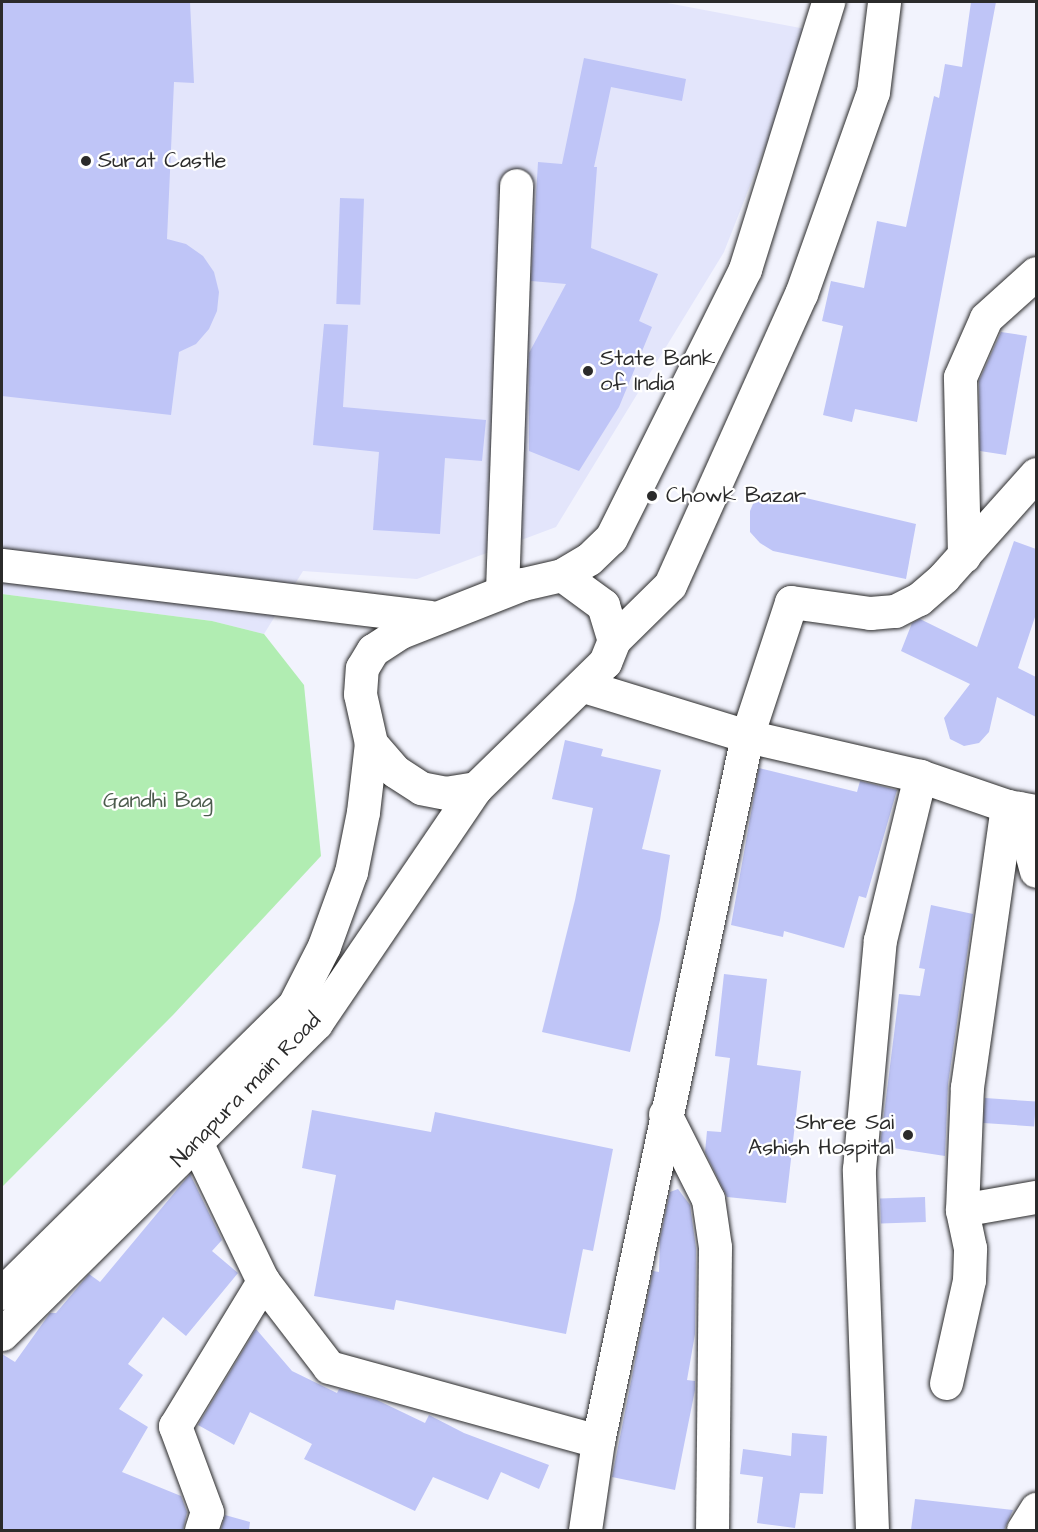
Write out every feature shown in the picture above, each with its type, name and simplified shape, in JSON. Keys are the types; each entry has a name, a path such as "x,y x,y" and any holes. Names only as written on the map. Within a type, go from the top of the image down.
{"street":[{"path":"476,788 446,793 421,788 395,771 371,743 360,694 362,668 373,650 401,632 430,617 502,591 562,575 589,559 611,538 745,269 828,2"},
{"name":"Nanapura main Road","path":"2,1334 316,1023 476,788 584,686 605,662 614,640 670,585 801,294 873,92 884,2"},
{"path":"502,591 516,185"},
{"path":"964,556 960,377 986,318 1036,273"},
{"path":"585,1530 598,1440 665,1114 747,736 792,602 870,613 895,611 919,599 964,556 1036,474"},
{"path":"2,565 430,617"},
{"path":"562,575 603,605 614,640"},
{"path":"2,578 401,632"},
{"path":"584,686 747,736 920,776 1021,808"},
{"name":"Nanapura main Road","path":"2,1293 294,1005 324,946 351,872 363,812 371,743"},
{"path":"872,1530 859,1169 880,940 920,776"},
{"path":"1021,808 1036,871"},
{"path":"946,1383 969,1280 970,1248 962,1210 967,1087 1021,808"},
{"path":"665,1114 708,1199 715,1247 712,1530"},
{"path":"196,1142 263,1281 329,1367 598,1440"},
{"path":"962,1210 1036,1197"},
{"path":"201,1530 207,1512 174,1426 263,1281"},
{"path":"1023,1530 1036,1509"}],"shaded area":[{"path":"2,2 662,2 811,30 724,252 556,527 417,579 303,571 264,634 212,621 2,594"}],"green space":[{"name":"Gandhi Bag","path":"2,594 212,621 264,634 304,685 321,856 173,1015 2,1187"}],"building":[{"name":"Surat Castle","path":"2,2 190,2 194,83 174,82 167,239 186,244 203,256 214,272 219,292 217,311 209,329 196,344 179,352 171,415 2,396"},
{"path":"971,2 996,2 917,422 855,409 852,422 823,415 843,326 822,321 831,281 864,288 877,221 906,227 934,96 939,98 945,64 962,67"},
{"path":"584,58 686,79 682,101 611,87 594,167 597,167 591,248 658,274 639,321 652,327 619,407 579,471 529,451 529,353 566,284 531,281 538,162 562,164"},
{"path":"340,198 364,199 360,305 336,304"},
{"path":"324,324 348,325 343,407 486,420 482,461 445,458 440,534 373,530 379,452 313,445"},
{"path":"1001,332 1027,336 1006,455 980,451 979,381"},
{"path":"772,490 916,524 906,579 773,551 760,543 750,532 750,511 756,497"},
{"path":"1014,541 1036,549 1036,614 1018,668 1036,677 1036,717 997,697 989,732 979,743 964,746 950,739 944,718 970,684 901,651 912,623 920,619 977,647"},
{"path":"565,740 603,749 601,756 661,770 642,849 670,855 660,920 630,1052 542,1032 575,900 593,808 552,799"},
{"path":"759,768 857,792 860,781 897,790 866,898 859,896 844,948 784,931 783,937 731,925"},
{"path":"931,905 973,914 948,1084 945,1156 880,1146 899,994 920,996 925,969 919,968"},
{"path":"724,974 767,979 757,1065 801,1071 786,1203 727,1197 705,1152 707,1131 721,1132 730,1058 715,1056"},
{"path":"985,1098 1036,1102 1034,1126 983,1123"},
{"path":"312,1110 431,1132 435,1112 613,1149 593,1251 583,1249 566,1334 396,1300 394,1310 314,1296 336,1175 302,1168"},
{"path":"190,1174 222,1240 212,1251 238,1273 186,1336 163,1317 128,1364 143,1375 119,1409 148,1427 122,1472 181,1496 187,1512 183,1530 2,1530 2,1354 15,1362 50,1313 56,1313 89,1274 100,1282"},
{"path":"678,1189 690,1205 696,1248 695,1334 687,1380 695,1381 695,1390 675,1490 612,1477 653,1271 659,1272 660,1239 670,1192"},
{"path":"925,1197 926,1222 881,1224 880,1199"},
{"path":"256,1329 292,1371 337,1393 339,1389 377,1400 425,1423 429,1415 464,1433 549,1465 539,1489 501,1472 488,1500 433,1477 415,1511 304,1459 312,1444 250,1412 234,1445 198,1425"},
{"path":"792,1433 827,1436 823,1494 800,1493 795,1528 757,1523 763,1477 740,1474 743,1449 791,1456"},
{"path":"915,1499 1013,1510 1004,1530 911,1530"},
{"path":"225,1515 250,1522 249,1530 221,1530"}],"place":[{"name":"Surat Castle","path":"86,161"},
{"name":"State Bank of India","path":"588,371"},
{"name":"Chowk Bazar","path":"652,496"},
{"name":"Shree Sai Ashish Hospital","path":"908,1135"}]}
